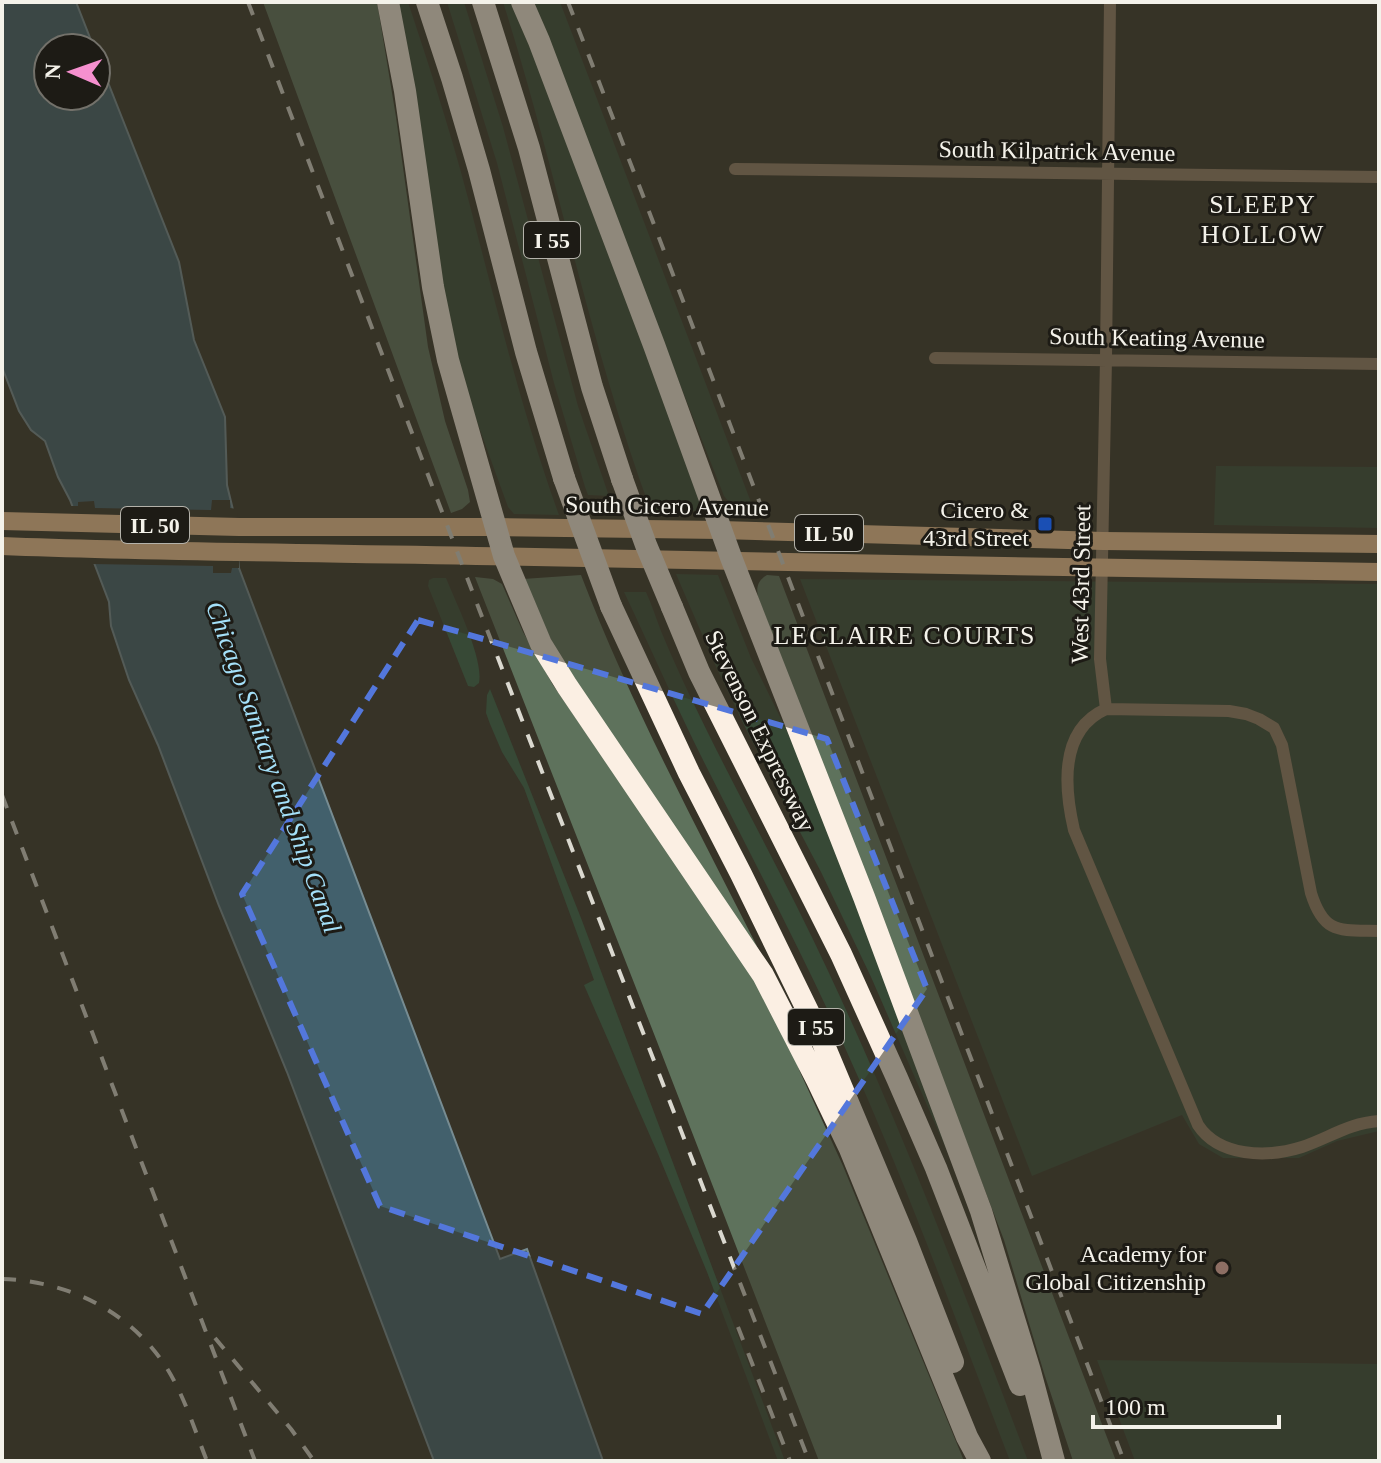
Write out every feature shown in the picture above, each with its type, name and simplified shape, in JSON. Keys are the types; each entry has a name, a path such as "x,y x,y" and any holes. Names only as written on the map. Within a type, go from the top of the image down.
{"highway":[{"path":"388,2 405,91 433,287 452,372 504,556 541,644 763,975 787,1020 850,1149 967,1437 980,1461"},
{"name":"I 55","path":"427,2 479,170 526,352 564,478 611,606 682,760 821,1038 900,1227 991,1461"},
{"name":"Stevenson Expressway","path":"483,2 529,148 592,387 646,545 706,687 815,900 897,1078 1052,1461"},
{"path":"522,2 981,1211 1030,1371 1052,1461"}],"main road":[{"name":"South Cicero Avenue","path":"2,521 239,527 721,530 1103,541 1379,544"},
{"name":"IL 50","path":"2,546 239,553 1379,572"}],"street":[{"name":"West 43rd Street","path":"1106,709 1100,659 1110,2"},
{"name":"South Kilpatrick Avenue","path":"735,169 1379,177"},
{"name":"South Keating Avenue","path":"935,358 1379,364"},
{"path":"1379,931 1340,930 1327,924 1316,910 1282,745 1274,728 1259,719 1229,711 1106,709 1085,724 1076,737 1069,752 1067,791 1074,830 1205,1136 1240,1152 1289,1151 1348,1127 1379,1121"}],"highlighted area":[{"path":"418,620 827,739 927,989 702,1314 380,1206 242,894"}],"green space":[{"path":"263,2 377,2 428,347 445,421 468,490 470,502 462,509 451,513"},
{"path":"399,2 408,2 435,86 524,409 559,515 514,514 508,507 468,397 437,263"},
{"path":"447,2 464,2 503,127 578,406 609,496 588,495 585,487 554,383 497,163"},
{"path":"503,2 511,2 541,72 705,510 652,514 610,387"},
{"path":"529,2 560,2 754,510 736,508 724,496"},
{"path":"1216,466 1379,467 1379,528 1214,525"},
{"path":"676,574 718,575 751,658 788,733 842,858 957,1174 871,977 717,669"},
{"path":"581,575 646,725 769,970 563,666 523,579"},
{"path":"767,575 779,576 1116,1461 1073,1461 1004,1240 758,597 758,584"},
{"path":"475,577 493,579 502,584 523,632 553,685 753,975 787,1037 964,1461 819,1461"},
{"path":"433,578 446,578 468,631 479,673 479,683 474,687 468,686 428,586"},
{"path":"800,579 1379,584 1379,1131 1337,1141 1299,1158 1223,1158 1199,1144 1182,1115 1032,1176"},
{"path":"624,592 646,592 700,718 857,1033 909,1154 1028,1461 1010,1461 911,1203 846,1050"},
{"path":"490,689 581,918 785,1461 778,1461 707,1272 584,985 594,980 524,788 502,752 486,713"},
{"path":"1097,1360 1379,1364 1379,1461 1135,1461"}],"water":[{"name":"Chicago Sanitary and Ship Canal","path":"2,2 76,2 88,32 32,32 32,112 112,112 112,92 179,262 194,340 225,417 227,485 234,514 239,568 500,1259 527,1249 603,1461 434,1461 287,1072 158,745 129,680 111,626 109,602 70,500 45,441 31,430 19,411 2,367"}],"pier":[{"path":"212,500 230,500 230,508 237,509 239,568 232,568 231,573 213,573 213,566 90,564 71,513 71,506 78,506 78,502 94,501 95,508 211,510"}],"railway":[{"path":"248,2 809,1461"},
{"path":"568,2 1124,1461"},
{"path":"2,795 255,1461"},
{"path":"2,1279 27,1281 74,1293 117,1316 136,1332 168,1370 185,1403 207,1461"},
{"path":"738,1327 790,1461"},
{"path":"215,1338 314,1461"}],"place":[{"name":"Cicero & 43rd Street","path":"1045,524"},
{"name":"Academy for Global Citizenship","path":"1222,1268"}],"district":[{"name":"SLEEPY HOLLOW","path":"1263,219"},
{"name":"LECLAIRE COURTS","path":"905,635"}]}
